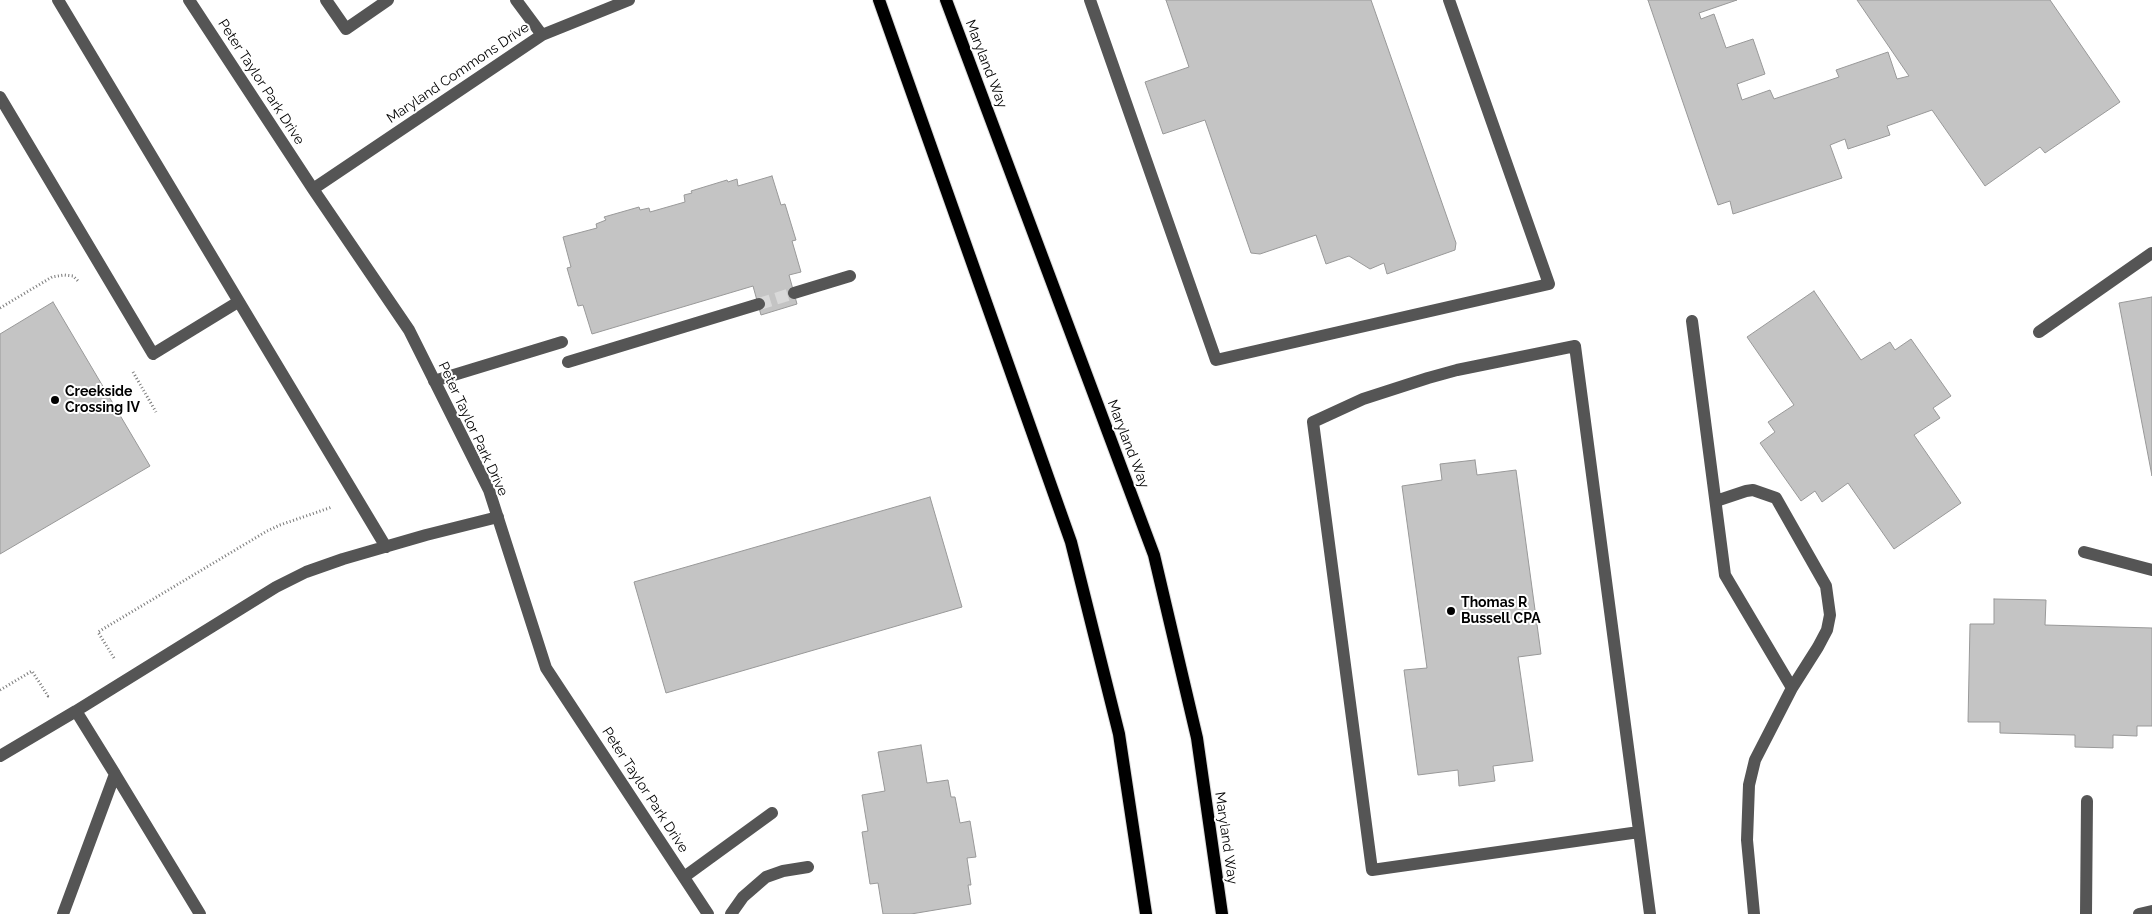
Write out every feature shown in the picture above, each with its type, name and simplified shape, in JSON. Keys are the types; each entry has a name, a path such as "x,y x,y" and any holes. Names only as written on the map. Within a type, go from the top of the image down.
{"main road":[{"path":"879,0 1071,542 1119,734 1146,914"},
{"name":"Maryland Way","path":"946,0 1154,556 1197,738 1222,914"}],"street":[{"path":"58,0 386,547"},
{"name":"Peter Taylor Park Drive","path":"189,0 313,189 409,330 489,490 546,668 708,914"},
{"path":"326,0 346,29 388,0"},
{"path":"516,0 542,35"},
{"name":"Maryland Commons Drive","path":"313,189 542,35 629,0"},
{"path":"1090,0 1216,360 1549,284 1450,0"},
{"path":"0,98 153,354 238,302"},
{"path":"2039,332 2152,253"},
{"path":"794,293 850,276"},
{"path":"568,362 758,304"},
{"path":"1692,321 1724,575 1792,688"},
{"path":"434,381 562,342"},
{"path":"1639,832 1372,870 1313,422 1363,399 1428,378 1457,370 1575,346 1650,914"},
{"path":"1716,501 1753,490 1776,498 1826,586 1830,616 1818,647 1792,688 1755,760 1749,785 1747,840 1754,914"},
{"path":"0,756 276,587 306,572 426,535 498,518"},
{"path":"2084,552 2152,570"},
{"path":"76,711 200,914"},
{"path":"63,914 114,774"},
{"path":"2086,914 2087,801"},
{"path":"684,877 772,813"},
{"path":"731,914 743,897 766,877 783,871 808,867"},
{"path":"2139,914 2152,911"}],"path":[{"path":"0,308 52,277 73,276 81,284"},
{"path":"131,370 156,412"},
{"path":"106,662 114,658 98,632 267,531 356,498"},
{"path":"0,690 32,671 48,696 56,691"}],"building":[{"path":"1166,0 1371,0 1456,243 1455,250 1387,274 1384,263 1370,269 1349,256 1326,264 1316,235 1260,254 1251,253 1205,120 1163,134 1145,82 1189,67"},
{"path":"1648,0 1737,0 1699,13 1701,19 1714,14 1726,48 1753,39 1765,74 1737,84 1742,100 1770,90 1774,99 1839,77 1836,70 1888,52 1897,79 1909,76 1857,0 2050,0 2120,102 2045,153 2040,147 1985,186 1932,110 1887,126 1890,135 1848,149 1845,139 1830,145 1842,178 1733,214 1730,201 1718,205"},
{"path":"772,176 781,205 785,204 796,240 792,241 801,272 789,275 797,304 761,315 753,286 592,334 583,305 578,306 567,268 571,267 563,237 597,228 596,224 606,220 604,217 639,207 640,210 649,208 650,212 685,202 684,195 692,193 691,191 727,180 728,182 737,179 738,186"},
{"path":"1814,291 1861,360 1890,342 1895,350 1911,339 1951,396 1933,408 1940,418 1914,435 1961,503 1894,549 1848,483 1822,502 1815,491 1801,501 1760,443 1775,432 1768,422 1794,405 1747,337"},
{"path":"2152,297 2152,476 2119,303"},
{"name":"Creekside Crossing IV","path":"53,302 150,466 0,554 0,334"},
{"path":"1475,460 1477,475 1516,470 1541,654 1518,657 1533,761 1493,766 1495,781 1459,786 1458,770 1418,775 1404,670 1427,668 1402,486 1442,480 1440,464"},
{"path":"930,497 962,607 666,693 634,582"},
{"path":"1994,599 2046,600 2045,625 2152,628 2152,726 2137,726 2137,736 2113,735 2113,748 2075,747 2075,735 2000,733 2000,722 1968,722 1970,624 1994,624"},
{"path":"921,745 927,783 948,780 951,797 955,797 960,823 970,821 976,857 967,858 971,885 968,885 971,904 911,914 883,914 878,883 870,884 862,832 868,831 862,795 885,791 878,752"}],"tunnel":[{"path":"759,304 794,293"}],"place":[{"name":"Creekside Crossing IV","path":"55,400"},
{"name":"Thomas R Bussell CPA","path":"1451,611"}]}
